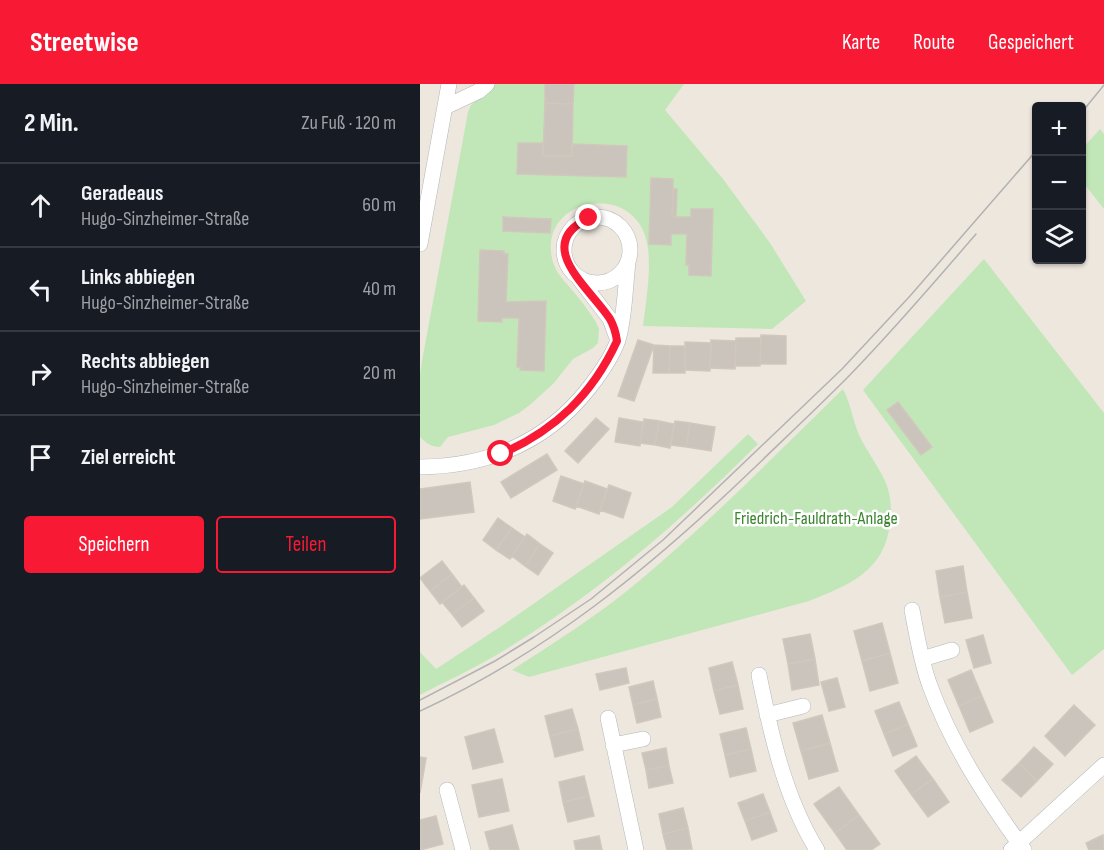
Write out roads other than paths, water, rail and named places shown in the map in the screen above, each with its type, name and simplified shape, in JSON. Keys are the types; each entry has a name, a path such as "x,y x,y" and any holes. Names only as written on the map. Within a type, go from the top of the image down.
{"street":[{"path":"420,244 449,84"},
{"path":"445,107 479,91 487,84"},
{"path":"420,467 452,465 501,454 543,432 580,399 597,378 617,341 631,250 629,238 613,221 601,217 589,218 578,223 569,232 565,243 565,256 569,267 610,319 617,341"},
{"path":"577,276 588,282 600,283 612,280 622,273 628,262"},
{"path":"912,610 922,659 941,715 960,754 1018,848 1104,765"},
{"path":"922,659 952,650"},
{"path":"759,675 767,715 785,779 817,850"},
{"path":"767,715 803,706"},
{"path":"608,718 636,850"},
{"path":"613,745 643,739"},
{"path":"447,790 463,850"}],"tram line":[{"path":"1086,107 1104,85"},
{"path":"420,700 495,661 534,637 591,599 663,540 842,369 910,296 1032,156"},
{"path":"420,711 467,688 554,635 596,605 676,540 846,379 896,326 976,234"}],"park label":[{"name":"Friedrich-Fauldrath-Anlage","path":"816,518"}]}
